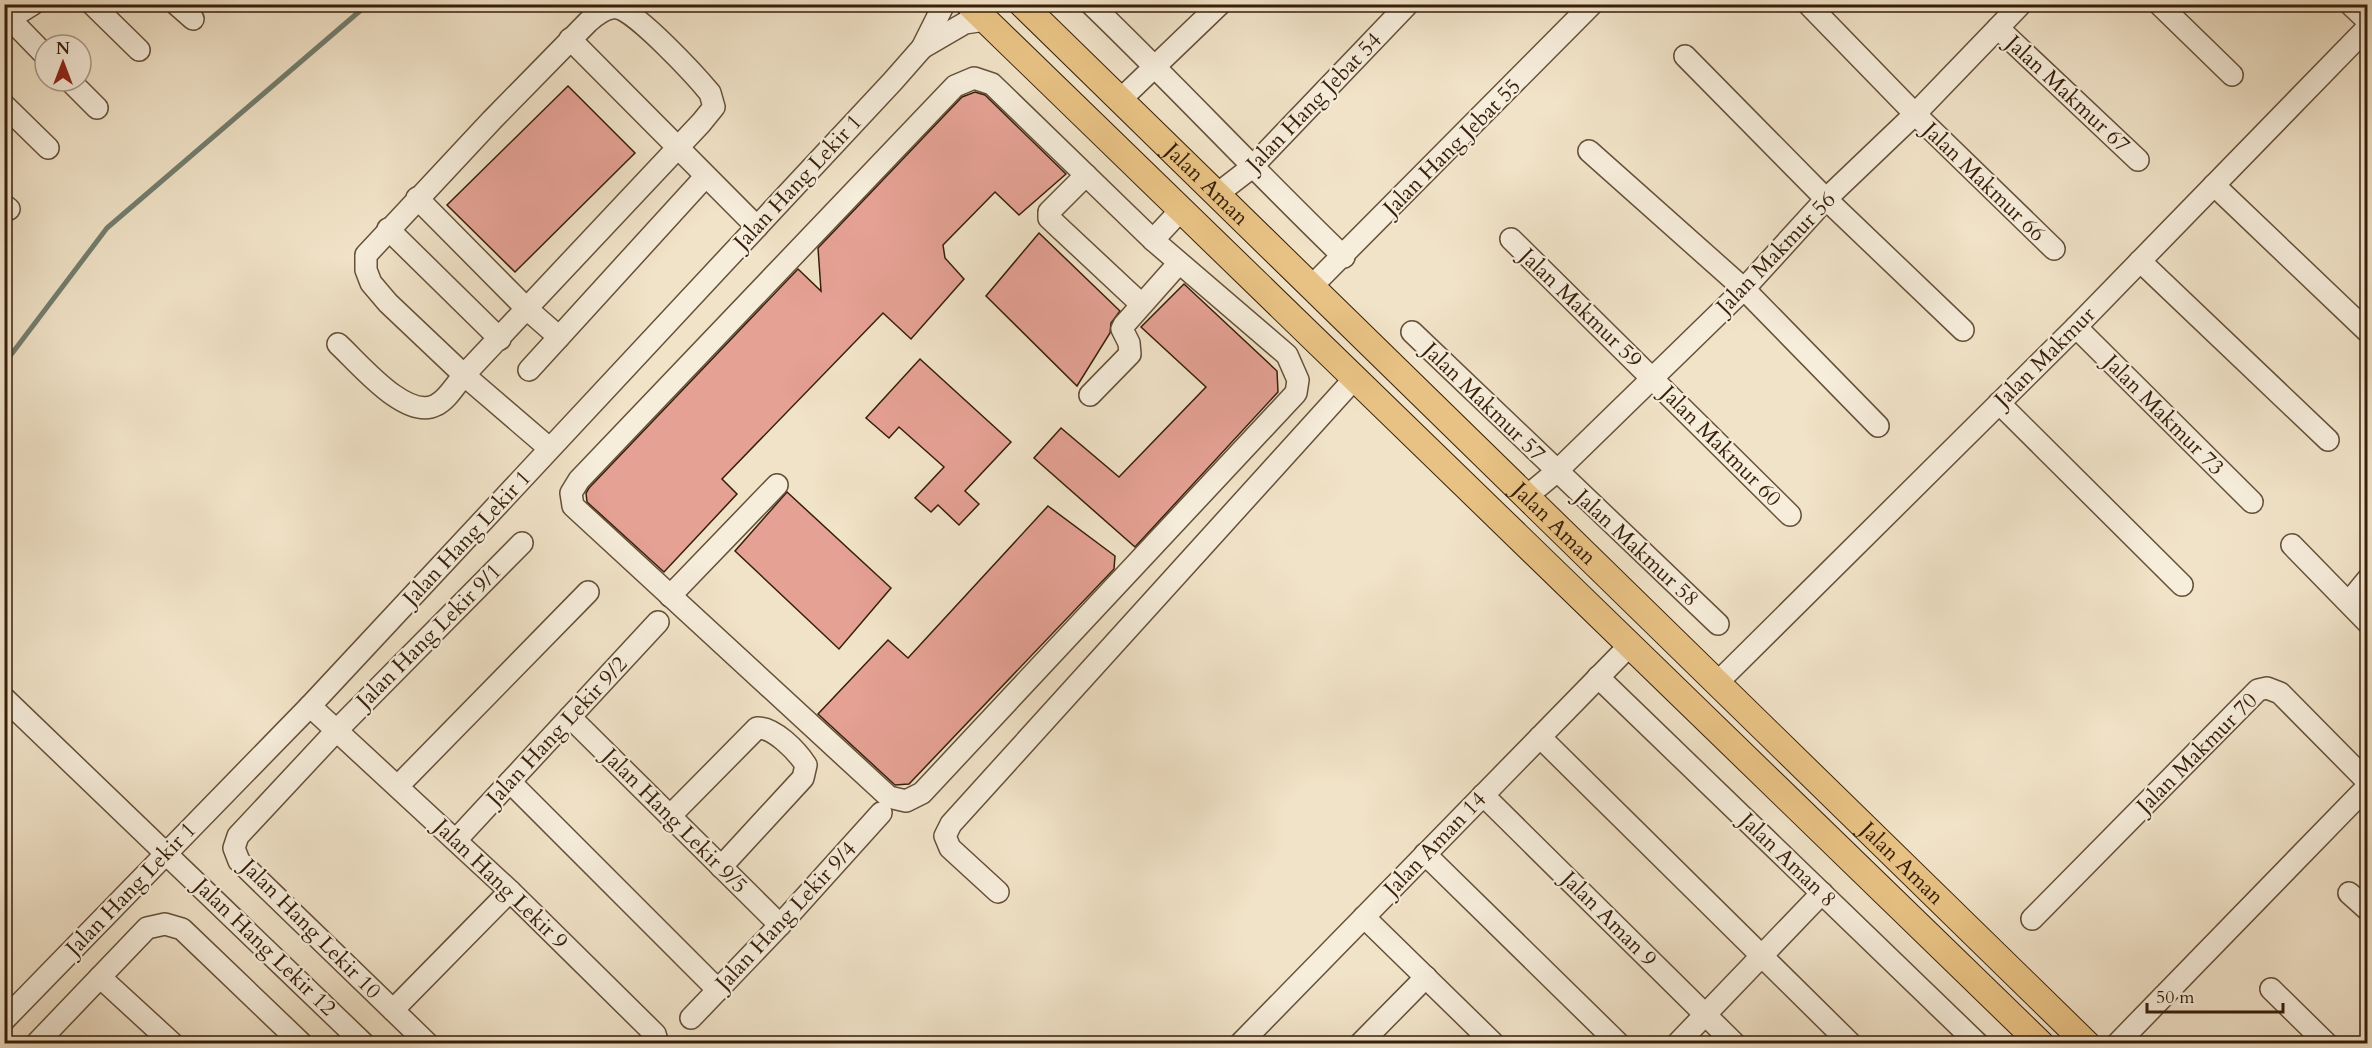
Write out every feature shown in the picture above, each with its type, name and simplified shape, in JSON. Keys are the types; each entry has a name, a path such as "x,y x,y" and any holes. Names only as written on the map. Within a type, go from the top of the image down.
{"main road":[{"name":"Jalan Aman","path":"1022,4 2088,1044"},
{"name":"Jalan Aman","path":"976,11 2042,1044"}],"street":[{"path":"33,4 7,21 33,44"},
{"path":"92,4 139,50"},
{"path":"176,4 193,19"},
{"name":"Jalan Hang Lekir 1","path":"4,1020 166,851 310,706 757,227 922,48 944,4"},
{"path":"1091,4 1156,67 1251,168 1344,256"},
{"path":"1119,101 1220,4"},
{"name":"Jalan Hang Jebat 54","path":"1216,195 1251,168 1408,4"},
{"name":"Jalan Hang Jebat 55","path":"1311,287 1592,4"},
{"name":"Jalan Makmur 66","path":"1808,4 1915,114 2054,249"},
{"name":"Jalan Makmur 56","path":"1526,497 1556,472 1744,290 1826,199 1915,114 2021,4"},
{"path":"2159,4 2232,75"},
{"path":"2350,4 2367,21"},
{"path":"338,344 393,396 413,408 426,409 440,403 464,375 678,148 714,107 710,93 700,81 640,21 623,9 614,7 597,14 570,39 417,198 366,255 365,264 371,283 388,303 464,375 549,448"},
{"name":"Jalan Hang Lekir 1","path":"922,48 965,22 976,11"},
{"name":"Jalan Makmur","path":"1717,683 2076,327 2367,27"},
{"name":"Jalan Makmur 67","path":"1998,28 2138,160"},
{"path":"570,39 757,227"},
{"path":"1685,56 1826,199 1963,330"},
{"path":"974,78 992,84 1086,175 1153,240 1287,355 1298,380 1296,393 922,793 906,801 889,797 573,506 571,493 579,480 955,86 974,78"},
{"path":"82,93 97,108"},
{"path":"4,105 48,148"},
{"path":"1589,151 1744,290 1878,426"},
{"path":"1086,175 1049,212 1049,218 1141,304"},
{"path":"529,370 705,177"},
{"path":"2214,185 2367,332"},
{"path":"417,198 527,309 559,337"},
{"path":"1153,240 1181,210"},
{"path":"388,229 500,339"},
{"name":"Jalan Makmur 59","path":"1510,239 1652,377"},
{"path":"2140,261 2328,440"},
{"path":"1090,395 1130,354 1130,343 1122,329 1141,304 1179,263"},
{"name":"Jalan Makmur 73","path":"2076,327 2252,502"},
{"name":"Jalan Makmur 57","path":"1412,332 1556,472"},
{"name":"Jalan Makmur 60","path":"1652,377 1790,515"},
{"path":"998,892 950,848 945,836 951,824 1355,378"},
{"path":"1999,403 2182,585"},
{"name":"Jalan Makmur 58","path":"1556,472 1718,624"},
{"path":"670,596 777,485"},
{"name":"Jalan Hang Lekir 9/1","path":"337,730 522,543"},
{"path":"2292,545 2367,623"},
{"path":"2349,602 2367,579"},
{"path":"398,786 588,592"},
{"name":"Jalan Hang Lekir 9/2","path":"456,840 658,622"},
{"name":"Jalan Aman 14","path":"1240,1044 1630,645"},
{"name":"Jalan Aman 8","path":"1598,677 1978,1044"},
{"name":"Jalan Makmur 70","path":"2032,919 2258,690 2267,688 2280,693 2367,784"},
{"name":"Jalan Hang Lekir 12","path":"4,698 166,851 364,1044"},
{"name":"Jalan Hang Lekir 9","path":"310,706 510,891 656,1034 658,1044"},
{"name":"Jalan Hang Lekir 9/5","path":"570,717 780,925"},
{"path":"670,816 757,728 771,731 802,759 806,772 721,867"},
{"name":"Jalan Hang Lekir 10","path":"337,730 238,836 234,848 239,861 428,1044"},
{"path":"1540,737 1851,1044"},
{"path":"510,782 718,990"},
{"path":"2117,1044 2367,784"},
{"name":"Jalan Aman 9","path":"1483,795 1735,1044"},
{"name":"Jalan Hang Lekir 9/4","path":"691,1018 780,925 881,813"},
{"path":"1425,854 1619,1044"},
{"path":"393,1010 510,891"},
{"path":"1677,1044 1822,893"},
{"path":"2349,893 2367,910"},
{"path":"1364,917 1487,1041"},
{"path":"46,1040 100,977 147,928 165,924 182,929 302,1044"},
{"path":"100,977 172,1044"},
{"path":"1360,1044 1425,977"},
{"path":"2271,989 2327,1044"}],"building":[{"path":"568,86 635,153 515,272 447,205"},
{"path":"975,92 985,95 1066,174 1019,215 995,192 943,245 945,258 964,279 911,339 883,313 722,479 737,494 664,572 587,502 586,493 589,488 798,269 821,291 818,248 962,97"},
{"path":"1039,233 1120,311 1111,323 1110,333 1077,386 986,296"},
{"path":"1184,284 1277,371 1278,392 1135,547 1034,458 1061,428 1119,477 1206,387 1141,327"},
{"path":"920,359 1011,442 965,491 979,504 959,525 938,505 931,512 915,498 944,467 899,427 889,438 866,418"},
{"path":"787,492 891,588 839,649 735,551"},
{"path":"1048,506 1115,556 1114,569 909,784 895,785 818,714 888,640 908,658"}],"waterway":[{"path":"4,364 107,228 368,4"}]}
